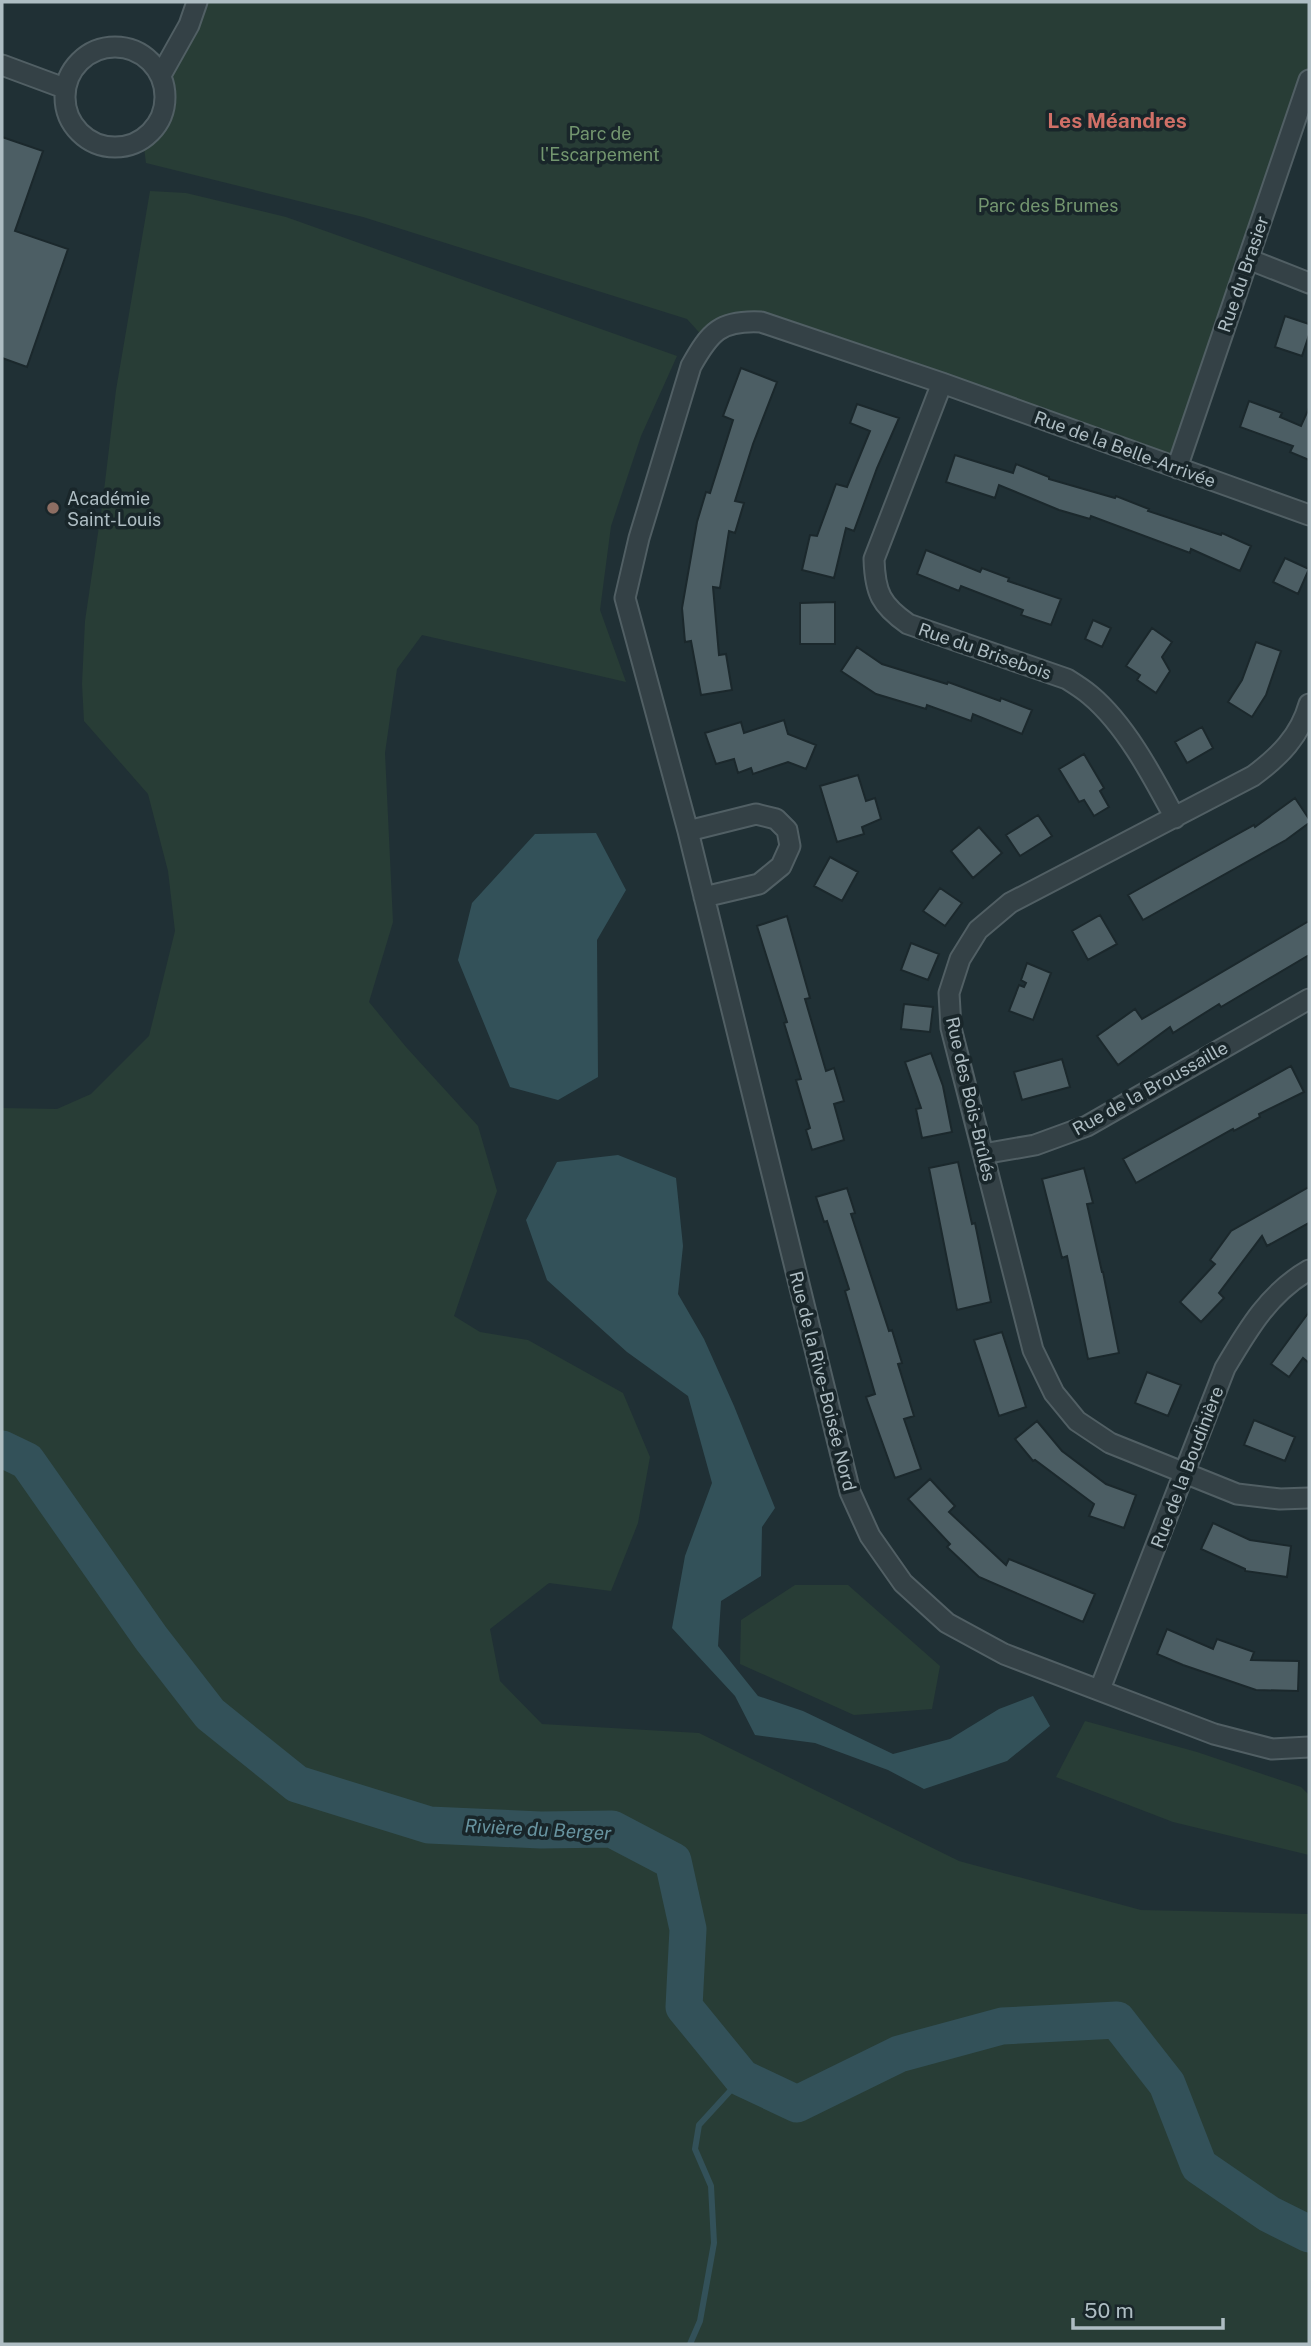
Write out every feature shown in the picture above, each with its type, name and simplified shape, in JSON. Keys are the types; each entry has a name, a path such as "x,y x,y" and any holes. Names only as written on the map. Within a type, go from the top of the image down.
{"street":[{"path":"161,75 189,25 197,2"},
{"path":"112,46 133,49 149,59 161,75 166,96 161,119 142,139 120,148 99,146 79,133 66,112 64,88 74,66 91,51 112,46"},
{"path":"2,65 64,88"},
{"name":"Rue du Brasier","path":"1177,468 1309,80"},
{"path":"1248,259 1309,283"},
{"name":"Rue de la Rive-Boisée Nord","path":"942,383 761,322 742,321 723,327 706,340 691,366 639,538 625,598 688,831 850,1492 870,1536 903,1583 947,1623 1004,1654 1214,1734 1272,1749 1309,1747"},
{"name":"Rue de la Belle-Arrivée","path":"942,383 1309,515"},
{"name":"Rue du Brisebois","path":"942,383 874,559 879,596 892,613 908,624 1067,679 1090,694 1110,715 1149,771 1175,818"},
{"name":"Rue des Bois-Brûlés","path":"1309,704 1292,742 1273,762 1252,776 1010,903 978,930 960,959 949,993 951,1028 1033,1350 1054,1393 1077,1421 1110,1443 1237,1494 1309,1499"},
{"path":"688,831 756,814 776,819 787,830 790,846 782,866 759,884 704,898"},
{"name":"Rue de la Broussaille","path":"983,1154 1035,1145 1087,1126 1309,999"},
{"name":"Rue de la Boudinière","path":"1100,1689 1225,1368 1250,1325 1270,1300 1309,1270"}],"green space":[{"path":"197,2 1309,2 1309,80 1177,468 761,322 706,340 687,319 363,217 146,163 143,139 161,119 166,96 161,75"},
{"path":"150,191 186,193 286,217 677,356 641,436 611,526 600,610 626,682 422,635 397,669 385,753 393,922 369,1002 478,1126 497,1191 454,1316 480,1332 528,1340 623,1393 650,1457 638,1523 611,1591 549,1583 490,1629 500,1681 542,1724 699,1733 959,1861 1141,1910 1309,1914 1309,2344 2,2344 2,1108 57,1109 91,1094 149,1036 175,931 168,871 148,794 84,721 82,684 85,621 116,390"},
{"path":"795,1585 848,1585 940,1666 932,1709 854,1715 740,1664 741,1620"},
{"path":"1085,1721 1197,1752 1301,1787 1309,1795 1309,1855 1173,1822 1056,1777"}],"water":[{"path":"596,833 626,890 597,940 598,1077 558,1100 510,1087 458,960 472,903 535,834"},
{"path":"618,1155 676,1178 683,1246 678,1294 704,1339 775,1508 762,1527 761,1576 721,1601 718,1646 758,1696 803,1711 893,1754 950,1739 999,1709 1033,1696 1050,1726 1007,1761 924,1789 888,1770 815,1743 755,1735 735,1696 672,1628 685,1556 712,1483 688,1396 627,1352 547,1280 526,1220 557,1162"}],"building":[{"path":"2,137 43,151 15,231 68,249 27,367 2,358"},
{"path":"1285,316 1309,324 1309,335 1302,356 1275,347"},
{"path":"741,368 777,382 735,501 744,503 735,533 729,531 720,588 713,587 719,655 726,654 732,690 701,695 691,641 685,642 682,608 697,522 706,492 710,493 733,420 723,416"},
{"path":"1249,401 1282,413 1280,417 1301,426 1309,408 1309,460 1290,452 1293,446 1240,427"},
{"path":"857,404 899,418 854,531 846,528 834,578 802,570 810,535 817,536 836,484 847,487 870,431 850,423"},
{"path":"955,455 1013,473 1016,464 1049,479 1115,498 1116,496 1149,509 1148,511 1221,535 1222,533 1251,546 1240,571 1191,549 1190,553 1091,516 1090,519 1059,510 999,485 995,498 946,482"},
{"path":"926,550 980,572 982,568 1009,578 1008,581 1061,599 1051,625 1021,615 1023,610 961,586 959,591 917,574"},
{"path":"1285,558 1309,569 1298,594 1273,582"},
{"path":"835,602 835,644 800,644 800,603"},
{"path":"1093,620 1111,628 1102,647 1085,639"},
{"path":"1152,628 1172,642 1162,657 1170,671 1156,693 1137,680 1140,675 1126,666"},
{"path":"1256,642 1281,651 1266,695 1252,717 1228,702 1242,680"},
{"path":"857,647 882,664 947,684 948,682 1000,701 1001,698 1032,710 1022,734 973,714 971,721 927,705 926,709 876,694 841,671"},
{"path":"784,720 788,734 816,745 806,769 788,762 753,774 751,768 738,773 734,759 716,764 705,733 741,722 744,733"},
{"path":"1202,727 1213,748 1187,763 1175,742"},
{"path":"1084,754 1104,788 1100,791 1109,807 1094,816 1084,800 1079,802 1059,769"},
{"path":"858,775 866,801 875,798 881,819 862,827 864,834 837,842 820,786"},
{"path":"1295,798 1309,823 1286,840 1143,920 1128,895 1254,825 1255,827"},
{"path":"1038,815 1052,836 1020,856 1006,835"},
{"path":"979,827 1002,853 973,878 951,851"},
{"path":"830,857 858,872 842,901 814,886"},
{"path":"940,888 962,903 945,926 923,911"},
{"path":"1100,915 1117,944 1088,960 1072,931"},
{"path":"787,916 810,998 805,999 826,1071 834,1068 844,1101 834,1104 844,1140 812,1150 806,1130 810,1128 796,1080 801,1079 784,1023 787,1022 757,926"},
{"path":"1309,921 1309,955 1221,1007 1219,1004 1173,1033 1170,1027 1118,1065 1097,1036 1135,1009 1142,1019"},
{"path":"911,943 939,954 928,980 901,970"},
{"path":"1027,963 1051,973 1033,1020 1009,1011 1019,985 1024,987 1026,983 1021,980"},
{"path":"904,1004 933,1007 930,1032 901,1029"},
{"path":"931,1053 943,1086 952,1132 922,1138 916,1109 921,1108 905,1062"},
{"path":"1062,1059 1070,1087 1022,1100 1014,1072"},
{"path":"1291,1066 1304,1092 1136,1183 1123,1159"},
{"path":"958,1162 972,1224 975,1223 991,1302 957,1310 929,1168"},
{"path":"1084,1168 1093,1203 1087,1204 1119,1353 1088,1359 1067,1256 1062,1258 1042,1179"},
{"path":"1309,1187 1309,1223 1267,1246 1262,1236 1219,1293 1224,1298 1201,1322 1180,1302 1215,1264 1210,1260 1231,1231"},
{"path":"847,1188 855,1213 851,1214 889,1331 892,1330 902,1363 898,1364 914,1416 904,1419 921,1469 895,1478 866,1397 875,1394 845,1291 849,1289 827,1221 824,1222 816,1197"},
{"path":"1309,1312 1309,1363 1303,1358 1289,1377 1271,1364"},
{"path":"1002,1332 1026,1407 999,1416 974,1340"},
{"path":"1147,1372 1181,1385 1168,1416 1135,1403"},
{"path":"1254,1420 1295,1437 1285,1461 1244,1445"},
{"path":"1037,1421 1062,1451 1106,1484 1136,1495 1124,1528 1089,1516 1094,1504 1033,1461 1015,1439"},
{"path":"930,1479 955,1506 949,1512 1006,1565 1009,1559 1095,1594 1083,1622 979,1577 947,1547 950,1544 908,1499"},
{"path":"1213,1523 1250,1540 1291,1546 1287,1577 1245,1571 1201,1549"},
{"path":"1167,1629 1213,1649 1217,1639 1254,1652 1251,1660 1299,1661 1298,1691 1256,1690 1157,1654"}],"waterway":[{"name":"Rivière du Berger","path":"2,1449 27,1461 151,1638 210,1714 297,1784 429,1825 541,1830 612,1829 673,1861 688,1929 684,2007 742,2078 797,2104 899,2054 1002,2026 1117,2020 1167,2084 1199,2166 1269,2214 1309,2234"},
{"path":"690,2344 700,2321 714,2243 711,2186 695,2149 699,2125 742,2078"}],"place":[{"name":"Académie Saint-Louis","path":"53,508"}],"district":[{"name":"Les Méandres","path":"1117,120"}],"park label":[{"name":"Parc de l'Escarpement","path":"600,143"},
{"name":"Parc des Brumes","path":"1048,205"}]}
